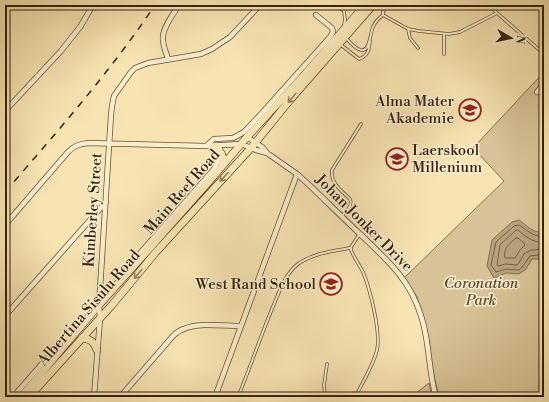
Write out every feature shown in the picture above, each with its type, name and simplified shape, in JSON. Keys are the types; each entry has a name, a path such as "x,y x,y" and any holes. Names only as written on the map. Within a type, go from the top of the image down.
{"main road":[{"name":"Main Reef Road","path":"253,145 337,42 365,5"},
{"name":"Main Reef Road","path":"20,397 247,137 337,42 345,37 373,5"},
{"name":"Albertina Sisulu Road","path":"29,397 100,319 160,247 253,145"},
{"path":"211,146 222,154 222,166"},
{"path":"82,338 91,340 95,344 97,350"}],"street":[{"path":"5,111 61,51 80,27 93,5"},
{"path":"168,59 163,34 179,5"},
{"name":"Kimberley Street","path":"94,397 112,106 114,96 131,72 138,67 148,63 201,54 218,46 230,37 260,5"},
{"path":"211,146 214,139 234,138 244,132 330,37 333,32 332,28 316,15"},
{"path":"537,92 544,84"},
{"name":"Johan Jonker Drive","path":"247,137 253,145 267,152 298,174 390,263 402,278 415,300 421,315 425,330 436,397"},
{"path":"5,225 76,145 110,144 211,146 241,144"},
{"name":"Johan Jonker Drive","path":"241,144 262,147 267,152"},
{"path":"124,277 127,268 214,169 218,160 211,146"},
{"path":"215,397 298,174"},
{"path":"5,316 106,202"},
{"path":"13,397 76,325 85,323"},
{"path":"120,397 173,336 182,330 191,326 199,325 241,326"}],"lane":[{"path":"336,5 344,11 345,18 345,23 337,42 359,59 365,57 368,53 370,38"},
{"path":"344,11 349,5"},
{"path":"345,37 357,48 363,50 367,48 374,25 383,15 384,10 388,5"},
{"path":"489,5 544,54"},
{"path":"383,15 408,29 454,34 497,13"},
{"path":"408,29 410,38 418,48"},
{"path":"444,34 444,54"},
{"path":"342,216 350,208 351,202 350,199 336,185 331,174 332,170 361,124"},
{"path":"238,397 266,324 287,276 298,264 308,258 350,248 360,234"},
{"path":"350,248 366,280 377,327 378,342 375,356 355,397"},
{"path":"325,397 324,385 327,364"}],"green space":[{"name":"Coronation Park","path":"544,72 544,397 439,397 433,372 429,341 417,297 404,278 504,181 473,148"},
{"path":"429,383 432,397 411,397"}],"water":[{"path":"519,220 527,227 537,232 544,232 544,255 540,259 532,259 526,269 519,274 506,273 494,278 487,266 492,240 512,222"}],"railway":[{"path":"5,192 101,78 138,30 155,5"}],"place":[{"name":"Alma Mater Akademie","path":"470,110"},
{"name":"Laerskool Millenium","path":"397,159"},
{"name":"West Rand School","path":"331,284"}]}
